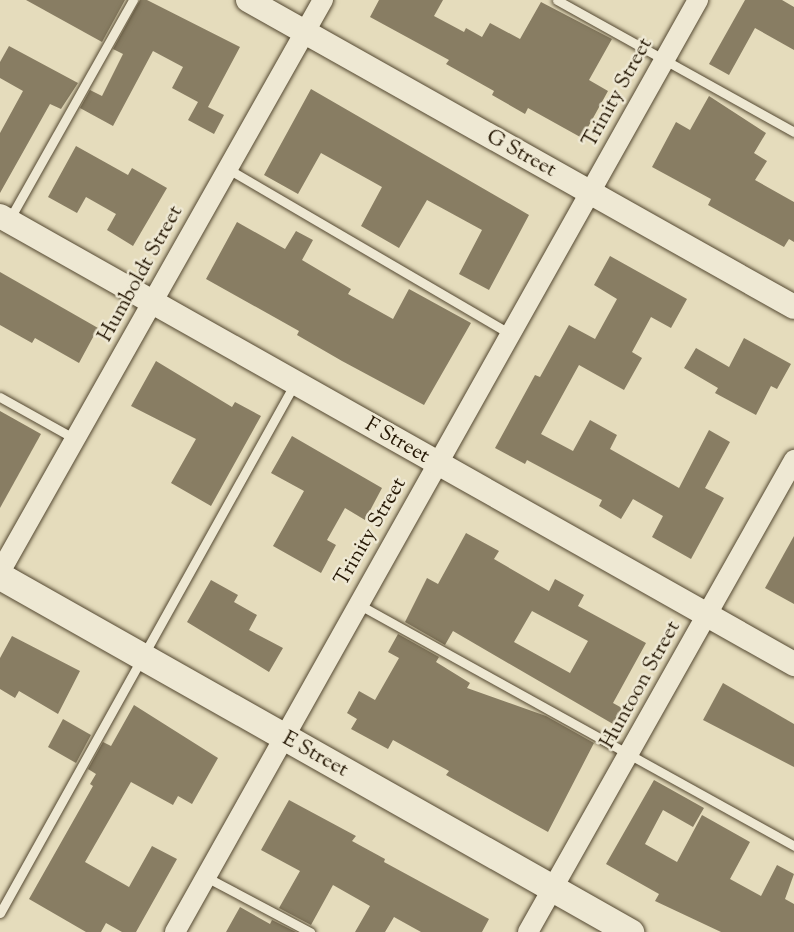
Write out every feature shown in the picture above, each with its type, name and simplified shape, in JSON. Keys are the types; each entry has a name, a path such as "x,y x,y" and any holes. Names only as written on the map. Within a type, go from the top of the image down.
{"main road":[{"name":"E Street","path":"0,574 141,657 630,932"}],"street":[{"name":"G Street","path":"248,0 794,308"},
{"name":"Humboldt Street","path":"0,574 323,0"},
{"name":"Trinity Street","path":"175,932 698,0"},
{"name":"F Street","path":"4,219 794,664"},
{"name":"Huntoon Street","path":"528,932 706,616 788,483 794,460"}],"lane":[{"path":"4,219 133,0"},
{"path":"557,0 794,132"},
{"path":"228,169 510,334"},
{"path":"0,913 295,382"},
{"path":"0,397 75,439"},
{"path":"358,604 794,846"},
{"path":"206,877 310,932"}],"building":[{"path":"26,0 125,0 102,42"},
{"path":"140,0 147,0 240,47 208,107 224,115 214,134 188,120 198,102 172,88 183,67 153,51 113,126 80,108 90,90 102,96 123,54 113,49"},
{"path":"379,0 443,0 434,16 464,32 466,28 482,37 490,23 520,39 541,2 612,39 589,80 608,91 582,138 528,108 525,114 492,95 494,91 446,64 449,60 370,17"},
{"path":"745,0 782,0 794,7 794,50 755,28 729,75 709,64"},
{"path":"9,46 78,83 61,109 50,104 0,193 0,133 23,91 0,78 0,62"},
{"path":"311,89 529,215 489,290 459,274 482,230 427,200 399,248 361,226 382,187 321,153 298,194 264,175"},
{"path":"709,96 766,133 754,153 767,161 755,180 794,202 794,242 789,239 784,247 708,205 711,199 652,167 676,122 690,130"},
{"path":"76,146 128,175 132,168 167,188 133,246 107,230 116,214 86,197 77,213 48,197"},
{"path":"237,222 285,249 296,231 313,240 302,260 351,289 348,294 393,319 409,289 471,323 424,405 297,335 299,331 206,279"},
{"path":"610,256 687,299 671,328 651,317 632,352 642,358 624,390 579,365 541,434 573,451 590,420 617,435 610,449 679,488 709,430 730,442 705,488 724,498 691,559 652,537 663,516 633,499 621,519 599,506 602,500 527,460 525,464 495,448 535,375 540,377 569,325 595,339 617,299 594,285"},
{"path":"0,272 98,328 79,363 35,338 32,343 0,325"},
{"path":"744,338 791,364 777,389 771,386 756,415 715,393 718,388 684,368 696,348 729,367"},
{"path":"156,361 232,407 235,402 261,416 211,506 171,483 196,439 131,406"},
{"path":"0,411 41,434 0,508"},
{"path":"292,436 382,488 365,520 345,508 327,540 336,545 321,573 273,546 304,491 271,473"},
{"path":"466,533 499,551 494,559 549,591 555,579 584,595 578,606 646,643 613,703 622,708 613,724 453,631 445,645 405,622 427,578 438,584","holes":["532,611 588,641 570,673 514,642"]},
{"path":"794,536 794,604 765,588"},
{"path":"211,580 238,595 234,602 257,615 249,630 283,648 269,672 187,622"},
{"path":"398,634 439,657 436,662 470,683 467,688 546,716 594,743 548,832 446,775 449,771 393,740 388,749 351,729 357,719 347,713 359,691 375,700 399,658 388,652"},
{"path":"12,636 80,671 58,714 19,691 15,698 0,689 0,658"},
{"path":"723,683 794,724 794,767 703,720"},
{"path":"134,705 218,758 192,804 178,796 173,805 131,782 85,862 129,887 152,846 177,859 136,932 122,932 106,923 101,932 86,932 29,899 93,786 90,784 96,774 88,769 103,742 111,746"},
{"path":"63,719 91,735 76,763 48,747"},
{"path":"654,780 704,808 693,827 663,810 645,844 677,862 702,815 750,842 730,879 761,896 777,865 794,874 785,899 794,904 794,932 721,932 655,901 659,894 606,864"},
{"path":"289,800 356,836 352,841 385,859 384,862 489,919 482,932 421,932 394,917 385,932 355,932 370,906 333,885 311,925 279,908 300,871 261,850"},
{"path":"240,907 270,924 272,920 296,932 226,932"}]}
